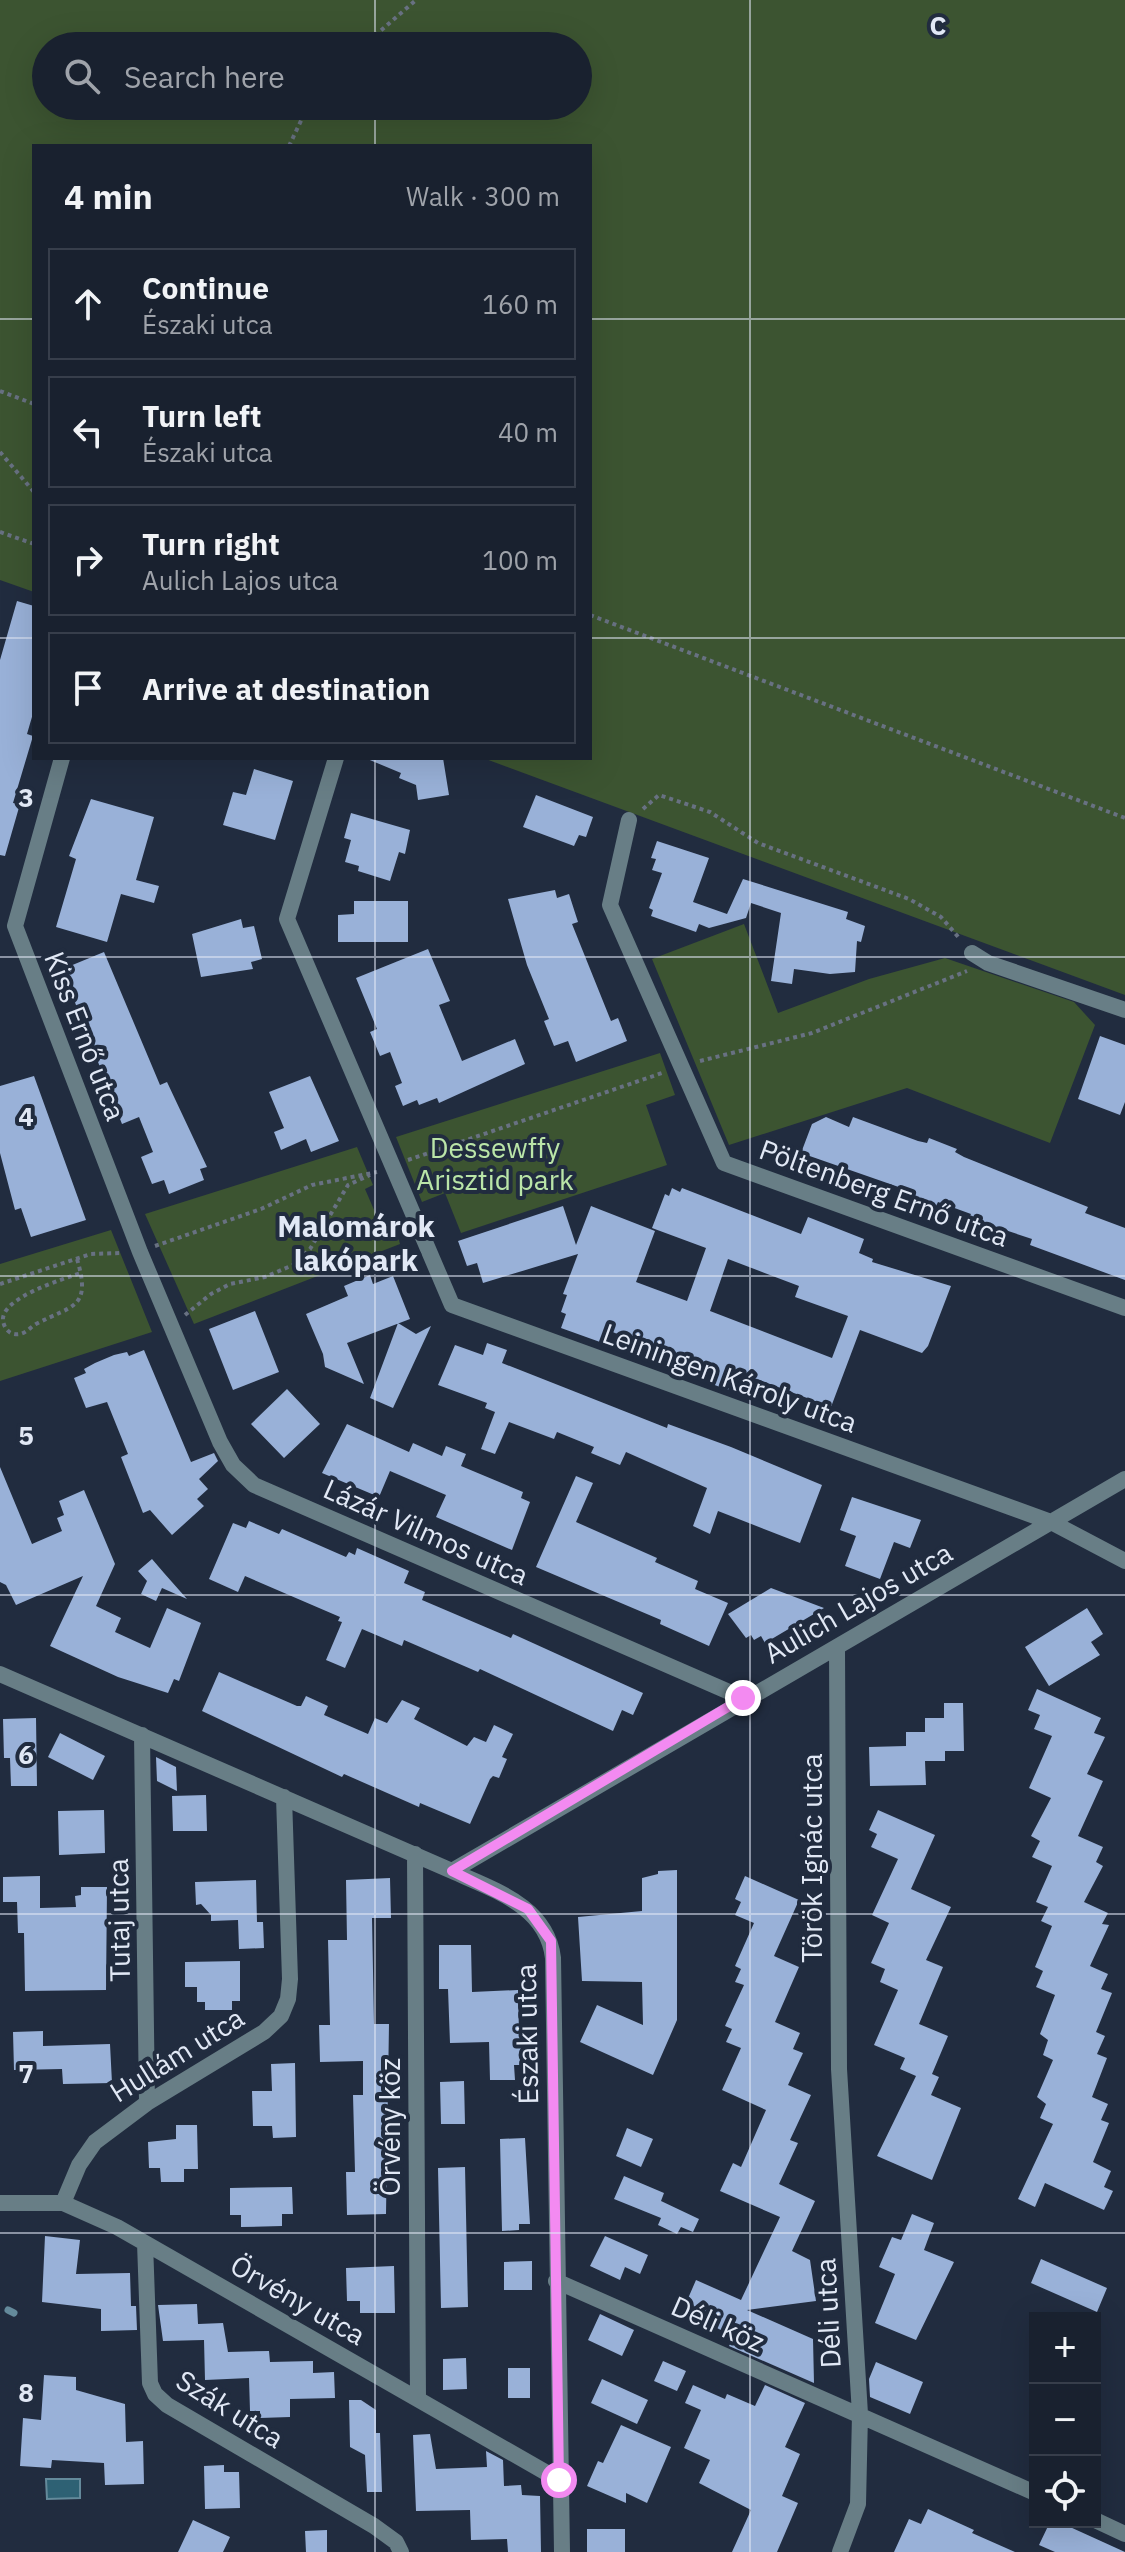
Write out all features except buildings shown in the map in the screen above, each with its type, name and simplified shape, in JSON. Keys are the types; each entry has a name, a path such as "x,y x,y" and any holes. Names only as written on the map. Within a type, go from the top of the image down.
{"street":[{"name":"Kiss Ernő utca","path":"61,760 15,926 171,1326"},
{"name":"Leiningen Károly utca","path":"335,760 287,919 452,1305 1051,1522 1125,1561"},
{"name":"Pöltenberg Ernő utca","path":"629,820 610,905 724,1163 1125,1308"},
{"path":"972,953 988,963 1125,1010"},
{"name":"Lázár Vilmos utca","path":"171,1326 220,1442 233,1465 254,1485 743,1698"},
{"name":"Aulich Lajos utca","path":"452,1871 743,1698 837,1647 1125,1479"},
{"name":"Török Ignác utca","path":"837,1647 839,2069"},
{"name":"Északi utca","path":"0,1674 452,1871 528,1909 551,1941 562,2552"},
{"name":"Tutaj utca","path":"142,1735 147,2103"},
{"name":"Hullám utca","path":"63,2203 79,2165 95,2142 147,2103 264,2032 281,2016 288,1999 290,1979 284,1797"},
{"name":"Örvény köz","path":"415,1854 418,2399"},
{"name":"Déli utca","path":"839,2069 860,2414 858,2504 840,2552"},
{"name":"Örvény utca","path":"0,2203 63,2203 145,2243 559,2480"},
{"name":"Szák utca","path":"145,2243 150,2383 155,2394 167,2405 374,2526 396,2542 401,2552"},
{"name":"Déli köz","path":"556,2281 1029,2490"},
{"path":"1101,2523 1125,2534"}],"path":[{"path":"379,32 416,0"},
{"path":"290,144 301,120"},
{"path":"0,391 32,403"},
{"path":"0,452 32,490"},
{"path":"0,532 32,543"},
{"path":"592,616 1125,818"},
{"path":"629,820 659,795 710,812 758,843 909,899 941,917 972,953"},
{"path":"171,1326 211,1294 293,1265 316,1240 348,1185 394,1164"},
{"path":"0,1284 91,1254 140,1252 261,1209 312,1185 376,1172"},
{"path":"77,1259 81,1273 80,1300 72,1309 20,1334 10,1332 4,1326 2,1314 7,1305 38,1287 81,1273"}],"green space":[{"path":"0,0 1125,0 1125,995 488,760 592,760 592,144 32,144 32,591 0,580"},
{"path":"744,924 778,1013 869,979 945,958 1074,1002 1095,1025 1050,1143 907,1088 729,1145 652,959"},
{"name":"Dessewffy Arisztid park","path":"660,1053 675,1095 646,1105 667,1165 461,1233 445,1193 422,1202 396,1137"},
{"path":"357,1147 373,1185 365,1189 387,1240 398,1237 400,1244 194,1324 145,1214"},
{"path":"111,1230 152,1332 0,1381 0,1264"}],"water":[{"path":"46,2479 80,2479 80,2498 47,2499"}],"waterway":[{"path":"8,2310 14,2313"}],"district":[{"name":"Malomárok lakópark","path":"356,1244"}],"route":[{"path":"559,2480 551,1941 544,1926 528,1909 452,1871 743,1698"}]}
